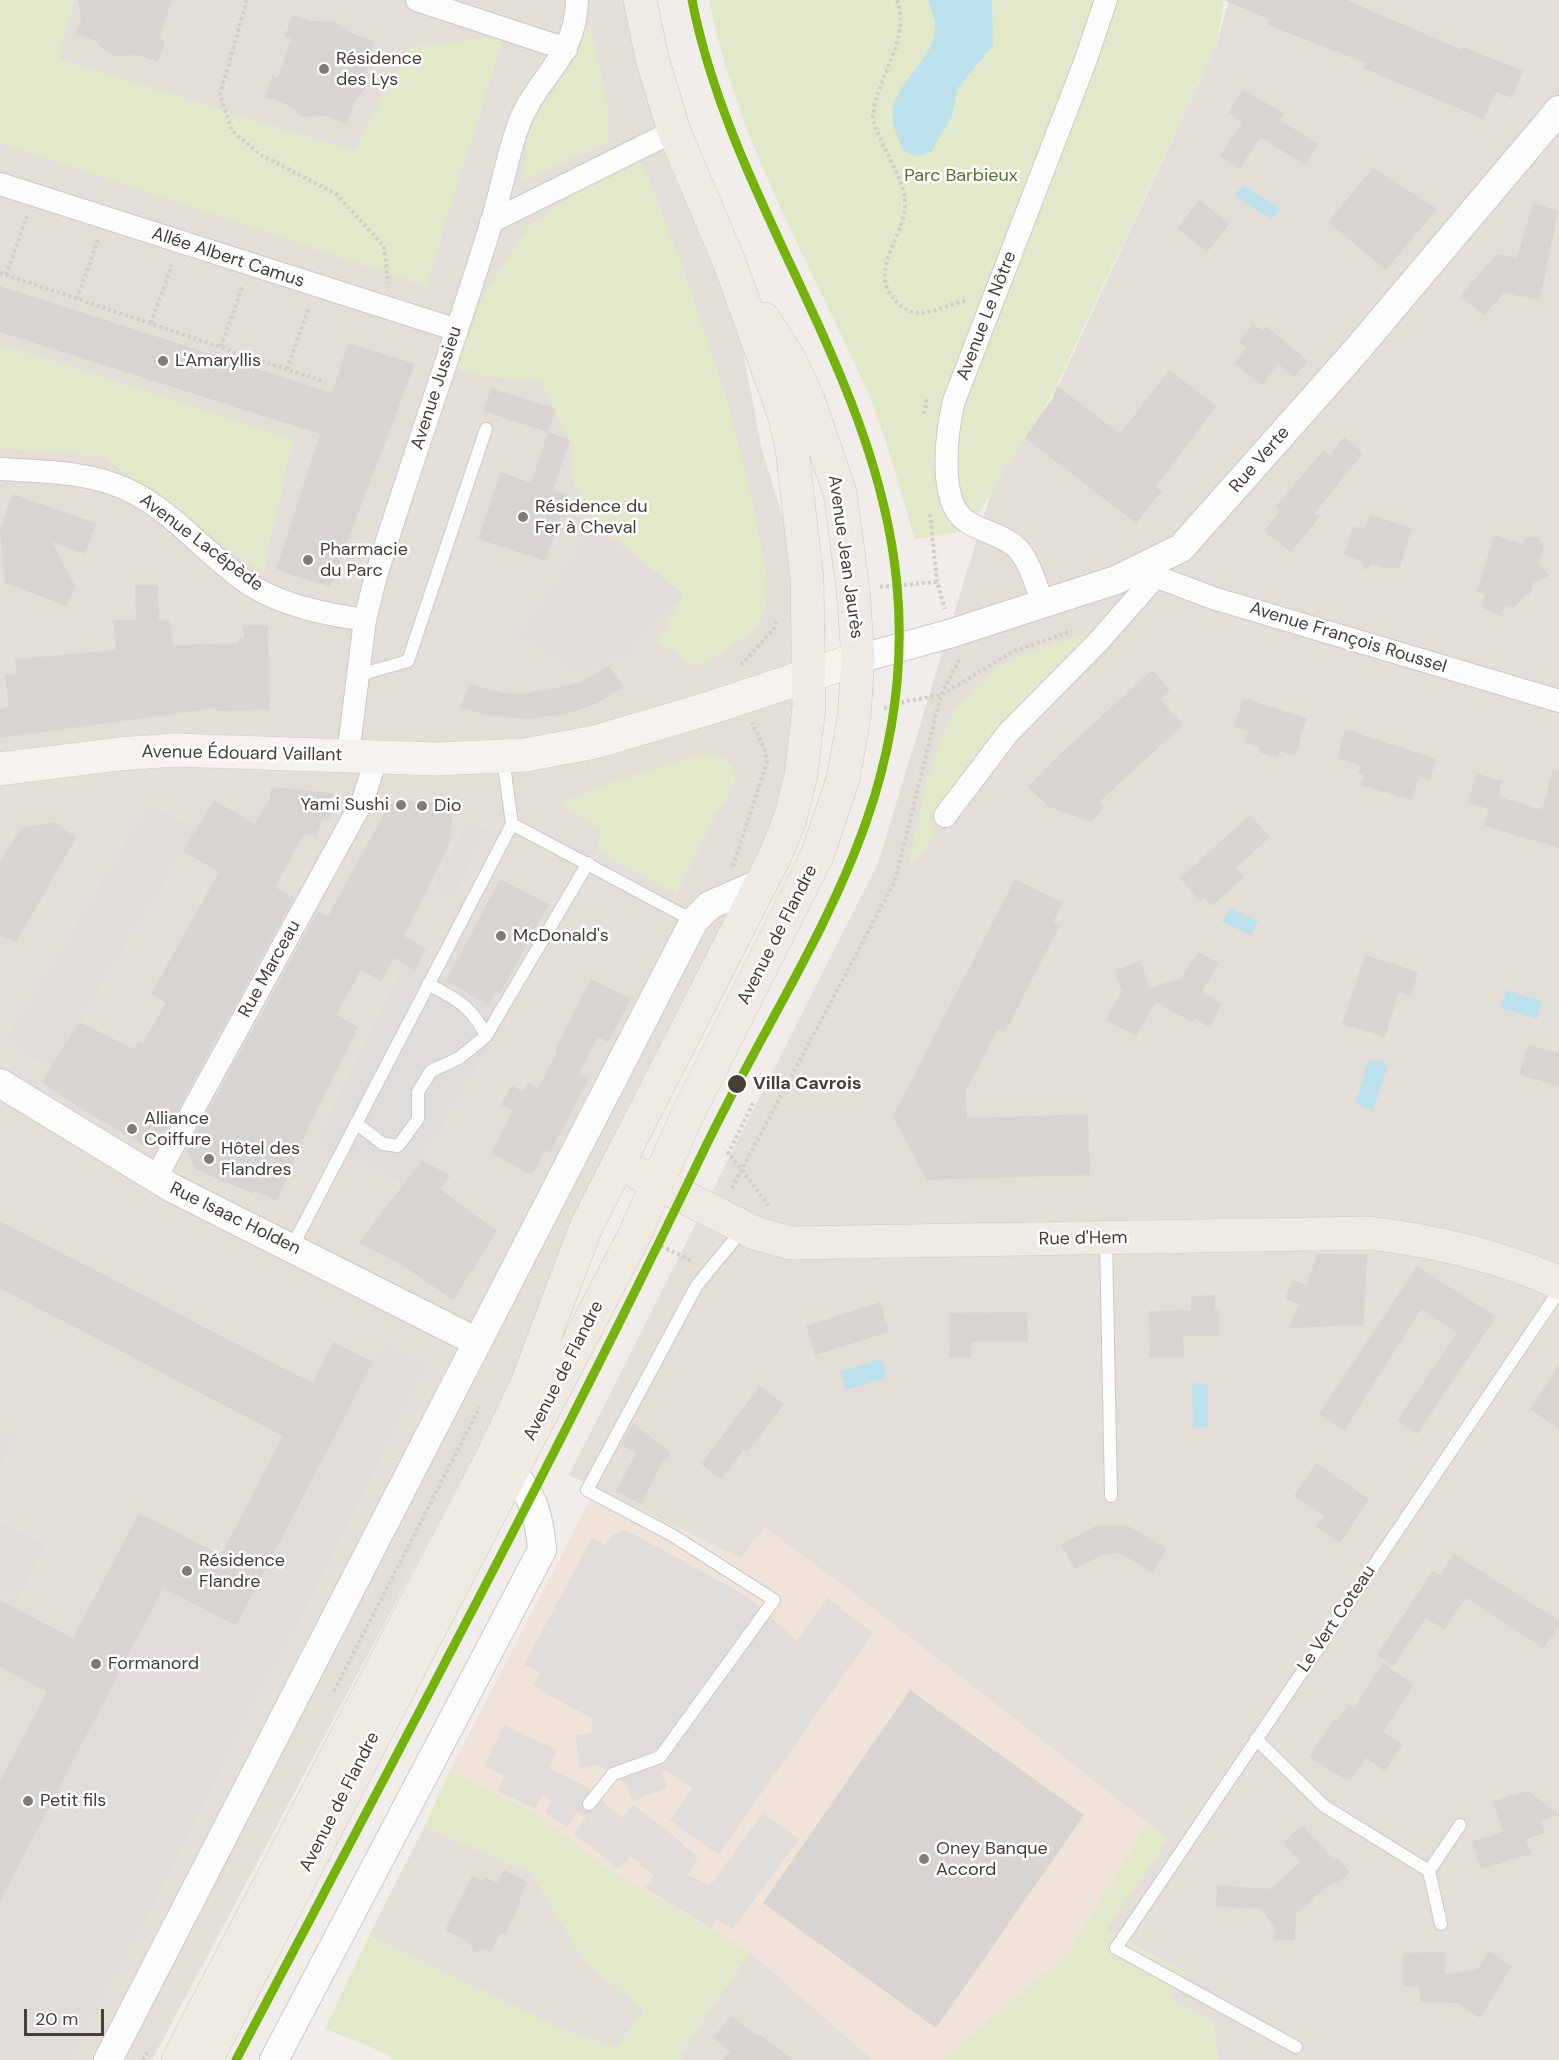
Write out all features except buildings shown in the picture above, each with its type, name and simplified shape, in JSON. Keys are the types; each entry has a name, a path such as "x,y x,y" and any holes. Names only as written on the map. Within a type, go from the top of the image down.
{"main road":[{"name":"Avenue Jean Jaurès","path":"640,0 654,66 674,131 730,264 784,414 792,449 807,578 809,674"},
{"name":"Avenue Jean Jaurès","path":"730,264 790,360 816,419 835,474 853,590 858,659"},
{"name":"Avenue Édouard Vaillant","path":"0,769 119,754 176,750 503,758 595,742 744,697 858,659"},
{"name":"Avenue de Flandre","path":"164,2055 635,1234 692,1106 820,849 843,778 858,692 858,659"},
{"name":"Avenue de Flandre","path":"206,2060 501,1465 526,1386 586,1227 782,840 801,775 808,732 809,674"},
{"path":"762,882 797,898"},
{"name":"Rue d'Hem","path":"618,1164 744,1228 780,1242 804,1244 1370,1233 1430,1243 1522,1268 1559,1283"}],"street":[{"path":"417,0 566,49"},
{"name":"Avenue Jussieu","path":"362,755 359,675 365,620 383,551 457,330 518,127 528,105 566,49 577,19 577,0"},
{"name":"Avenue Le Nôtre","path":"1043,604 1029,566 1018,549 966,522 955,507 948,485 947,437 954,400 1085,62 1106,0"},
{"name":"Rue Verte","path":"858,659 1147,573 1181,548 1370,335 1559,110"},
{"path":"491,222 674,131"},
{"name":"Allée Albert Camus","path":"0,184 457,330"},
{"name":"Avenue Lacépède","path":"0,469 85,477 123,488 145,498 252,585 283,600 312,610 365,620"},
{"path":"945,816 1008,732 1098,642 1147,573"},
{"name":"Avenue François Roussel","path":"1147,573 1213,598 1559,701"},
{"name":"Rue Marceau","path":"155,1179 363,800 362,755"},
{"name":"Avenue de Flandre","path":"108,2060 694,921 703,911 722,899 762,882"},
{"name":"Rue Isaac Holden","path":"0,1083 155,1179 477,1342"},
{"path":"274,2060 542,1550 538,1522 530,1497 501,1465"}],"lane":[{"path":"359,675 408,661 486,429"},
{"path":"292,1247 512,824 503,758"},
{"path":"512,824 694,921"},
{"path":"356,1123 382,1144 398,1146 418,1119 418,1092 431,1071 459,1058 486,1036 588,863"},
{"path":"428,984 459,1001 476,1015 486,1036"},
{"path":"589,1804 613,1774 660,1757 774,1600 672,1535 587,1490 697,1285 744,1228"},
{"path":"1106,1238 1111,1496"},
{"name":"Le Vert Coteau","path":"1296,2047 1116,1948 1559,1291"},
{"path":"1256,1739 1324,1806 1429,1871 1441,1924"},
{"path":"1429,1871 1460,1825"}],"path":[{"path":"247,0 220,95 232,130 261,155 336,194 384,246 391,310"},
{"path":"897,0 898,41 881,80 872,117 899,174 905,201 900,228 883,271 889,294 900,306 918,313 965,301 961,311"},
{"path":"6,275 34,195"},
{"path":"77,299 106,218"},
{"path":"151,323 180,242"},
{"path":"221,347 250,265"},
{"path":"0,273 325,382"},
{"path":"288,369 316,286"},
{"path":"924,415 929,394"},
{"path":"753,1103 728,1154 743,1168 895,880 941,695 960,657 937,582 928,502"},
{"path":"878,587 937,582"},
{"path":"722,899 767,762 744,697 737,669 773,630 780,612"},
{"path":"941,695 1014,651 1074,631"},
{"path":"330,1698 484,1399"},
{"path":"143,2060 164,2055"}],"shaded area":[{"path":"0,0 631,0 737,320 762,450 796,559 802,736 755,928 152,2060 0,2060"},
{"path":"1229,0 1559,0 1559,2060 1218,2060 1213,2022 1169,1998 1184,1972 1105,1930 1168,1839 857,1596 765,1528 741,1559 569,1475 878,863 996,476 1052,399 1217,43"},
{"path":"593,526 683,594 628,655 579,675 518,634"},
{"path":"149,803 196,830 51,1068 5,1041"},
{"path":"469,821 488,831 452,899 433,889"},
{"path":"405,964 449,983 507,1016 422,1160 403,1184 316,1143"},
{"path":"385,1344 429,1366 73,2060 0,2060 0,1901 163,1588 238,1630 373,1362"},
{"path":"0,1427 18,1437 0,1467"},
{"path":"596,1488 740,1559 764,1528 857,1596 1147,1823 1067,1954 941,2060 873,2060 750,1952 607,1868 538,1814 450,1771"},
{"path":"0,1522 46,1545 17,1600 0,1591"},
{"path":"624,1531 747,1596 797,1641 827,1598 873,1633 718,1855 670,1820 693,1788 666,1770 662,1773 667,1788 633,1801 625,1783 598,1765 580,1768 575,1735 591,1733 593,1719 533,1686 540,1673 524,1665 592,1538 605,1545 613,1535"},
{"path":"504,1725 556,1750 550,1768 583,1785 622,1818 633,1805 668,1831 698,1858 688,1875 710,1886 763,1813 799,1839 733,1929 717,1919 711,1928 645,1888 654,1876 631,1856 618,1869 574,1833 586,1818 577,1811 567,1827 545,1812 552,1800 543,1795 535,1808 498,1791 505,1776 484,1766"},
{"path":"424,1827 531,1872 585,1962 645,2011 615,2049 558,2027 369,1936"},
{"path":"750,1952 873,2060 682,2060 678,2057"}],"green space":[{"path":"0,0 74,0 59,59 354,151 410,47 504,36 426,286 0,143"},
{"name":"Parc Barbieux","path":"709,0 1224,0 1217,43 1051,397 967,531 915,539 886,441 872,403 755,149 721,51"},
{"path":"590,24 607,104 609,142 522,181 528,137 537,113 578,55 583,34"},
{"path":"638,159 649,179 682,267 727,401 750,492 766,579 765,610 757,625 732,646 696,667 659,642 683,594 595,521 575,487 570,440 540,381 482,376 456,369 483,295 530,225 589,184"},
{"path":"0,344 293,439 263,574 103,457 0,448"},
{"path":"1094,632 1008,718 929,818 936,835 909,868 935,754 961,702 980,681 1014,658"},
{"path":"705,753 724,758 735,770 735,786 715,816 676,894 597,851 602,829 560,804 610,783"},
{"path":"450,1771 538,1814 607,1868 750,1952 678,2057 682,2060 390,2060 392,2056 325,2029 369,1936 558,2027 615,2048 645,2012 585,1962 531,1872 424,1827"},
{"path":"1147,1823 1169,1839 1105,1930 1184,1972 1169,1998 1213,2022 1218,2060 941,2060 1067,1954"}],"water":[{"path":"928,0 992,0 993,45 958,88 952,116 931,152 917,156 904,152 894,126 893,111 896,98 933,41 935,24"},
{"path":"1242,185 1280,208 1272,219 1235,196"},
{"path":"1230,908 1258,921 1251,935 1222,922"},
{"path":"1506,990 1542,1001 1537,1019 1501,1008"},
{"path":"1382,1061 1387,1069 1373,1110 1355,1104 1368,1062"},
{"path":"880,1359 885,1367 886,1378 846,1390 840,1372"},
{"path":"1192,1383 1208,1384 1208,1427 1193,1427"}],"transit line":[{"path":"236,2060 532,1496 702,1154 810,949 842,883 869,814 888,743 898,667 897,585 884,508 863,433 834,361 738,148 712,75 692,0"}],"place":[{"name":"Résidence des Lys","path":"324,69"},
{"name":"L'Amaryllis","path":"163,361"},
{"name":"Résidence du Fer à Cheval","path":"523,517"},
{"name":"Pharmacie du Parc","path":"308,560"},
{"name":"Yami Sushi","path":"401,805"},
{"name":"Dio","path":"422,806"},
{"name":"McDonald's","path":"501,936"},
{"name":"Villa Cavrois","path":"737,1084"},
{"name":"Alliance Coiffure","path":"132,1129"},
{"name":"Hôtel des Flandres","path":"209,1159"},
{"name":"Résidence Flandre","path":"187,1571"},
{"name":"Formanord","path":"96,1664"},
{"name":"Petit fils","path":"28,1801"},
{"name":"Oney Banque Accord","path":"924,1859"}]}
